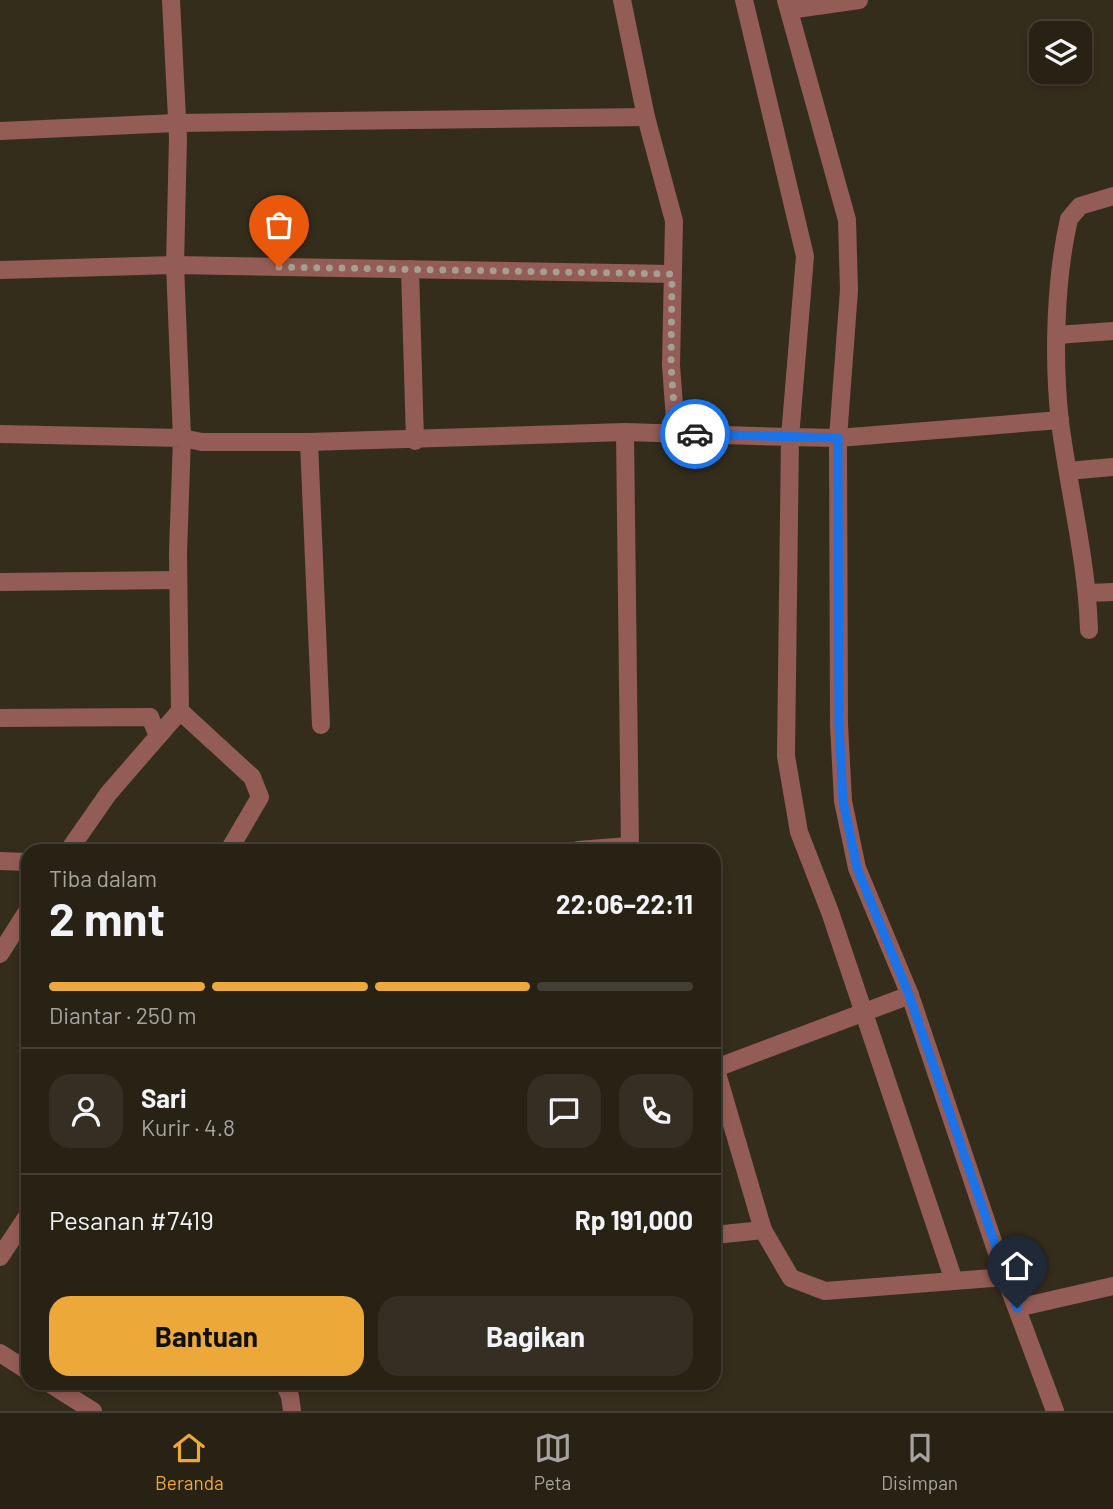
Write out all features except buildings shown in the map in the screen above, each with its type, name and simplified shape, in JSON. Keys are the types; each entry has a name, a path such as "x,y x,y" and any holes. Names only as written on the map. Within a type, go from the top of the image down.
{"street":[{"path":"73,844 107,793 180,711 178,580 182,438 175,265 176,123 171,0"},
{"path":"622,0 646,117 674,222 671,365 676,433"},
{"path":"744,0 805,256 790,437 786,756 799,832 863,1010 954,1281"},
{"path":"859,0 788,5 847,219 849,290 838,438 839,725 843,801 857,868 909,995 1005,1277 1055,1411"},
{"path":"0,131 176,123 646,117"},
{"path":"1088,629 1087,593 1060,421 1057,335 1069,219 1080,206 1113,196"},
{"path":"0,270 175,265 672,274"},
{"path":"410,269 415,441"},
{"path":"1057,335 1113,331"},
{"path":"0,434 182,438 202,442 309,443 625,432 838,438 1060,421"},
{"path":"625,432 629,844"},
{"path":"309,443 321,725"},
{"path":"1068,471 1113,467"},
{"path":"0,582 178,580"},
{"path":"1087,593 1113,592"},
{"path":"180,711 253,777 260,797 233,844"},
{"path":"0,718 150,717 158,736"},
{"path":"0,861 21,862"},
{"path":"0,954 21,921"},
{"path":"721,1064 909,995"},
{"path":"721,1106 763,1230 791,1278 825,1291 1005,1277"},
{"path":"0,1257 21,1229"},
{"path":"721,1234 763,1230"},
{"path":"1017,1308 1113,1286"},
{"path":"0,1353 21,1366"},
{"path":"60,1390 93,1411"},
{"path":"287,1390 292,1411"}],"way so far":[{"path":"279,267 672,274 671,365 676,433 695,434"}],"route":[{"path":"695,434 838,438 839,725 843,801 857,868 909,995 1017,1308"}]}
